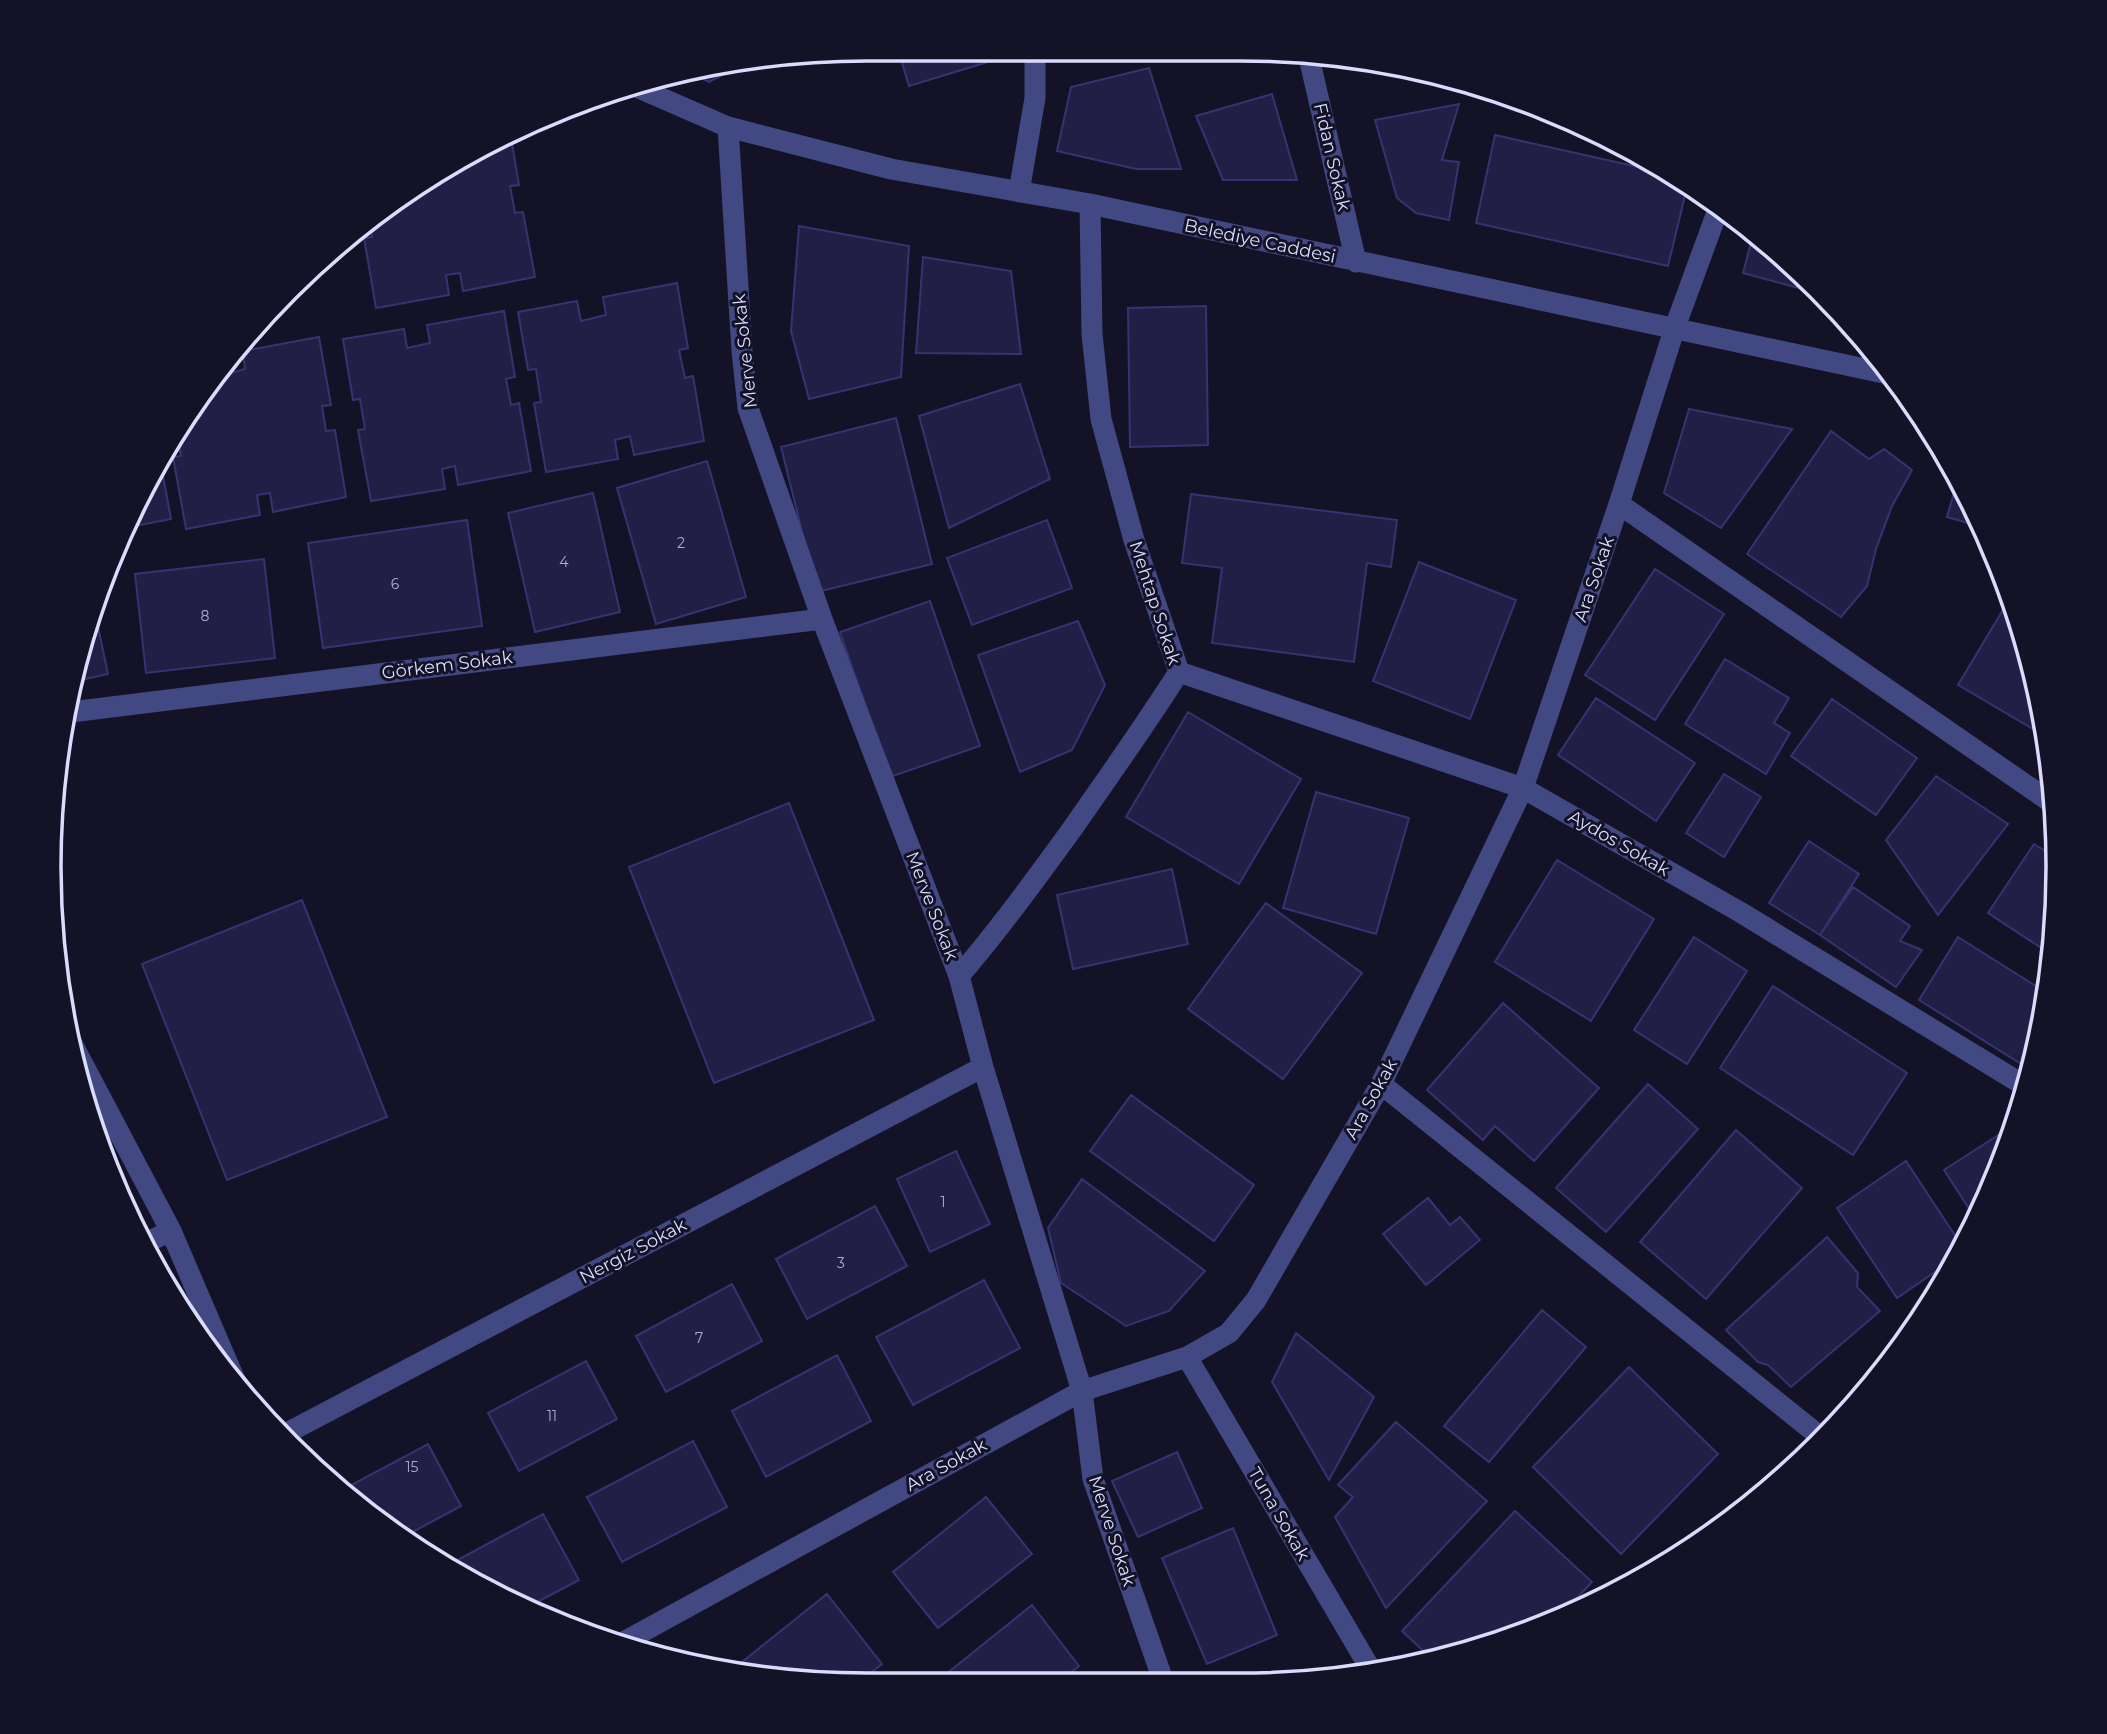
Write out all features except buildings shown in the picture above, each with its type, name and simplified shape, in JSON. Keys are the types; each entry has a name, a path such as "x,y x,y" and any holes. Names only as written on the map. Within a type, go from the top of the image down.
{"street":[{"path":"1019,192 1035,98 1035,61"},
{"name":"Fidan Sokak","path":"1311,65 1356,262"},
{"name":"Belediye Caddesi","path":"648,92 728,127 891,169 1090,204 1875,371"},
{"name":"Merve Sokak","path":"728,127 748,408 822,619 959,976 983,1067 1082,1391 1093,1479 1154,1673"},
{"name":"Mehtap Sokak","path":"959,976 1023,897 1138,737 1179,672 1134,540 1101,419 1092,334 1090,204"},
{"name":"Ara Sokak","path":"632,1637 1082,1391 1188,1357 1229,1334 1256,1300 1381,1084 1523,788 1619,505 1675,327 1715,217"},
{"path":"1619,505 2042,796"},
{"name":"Görkem Sokak","path":"77,711 822,619"},
{"name":"Aydos Sokak","path":"1179,672 1523,788 1740,912 2017,1081"},
{"name":"Nergiz Sokak","path":"291,1431 983,1067"},
{"path":"89,1075 171,1231 222,1349"},
{"path":"1381,1084 1815,1432"},
{"path":"153,1239 171,1231"},
{"name":"Tuna Sokak","path":"1188,1357 1366,1662"}]}
